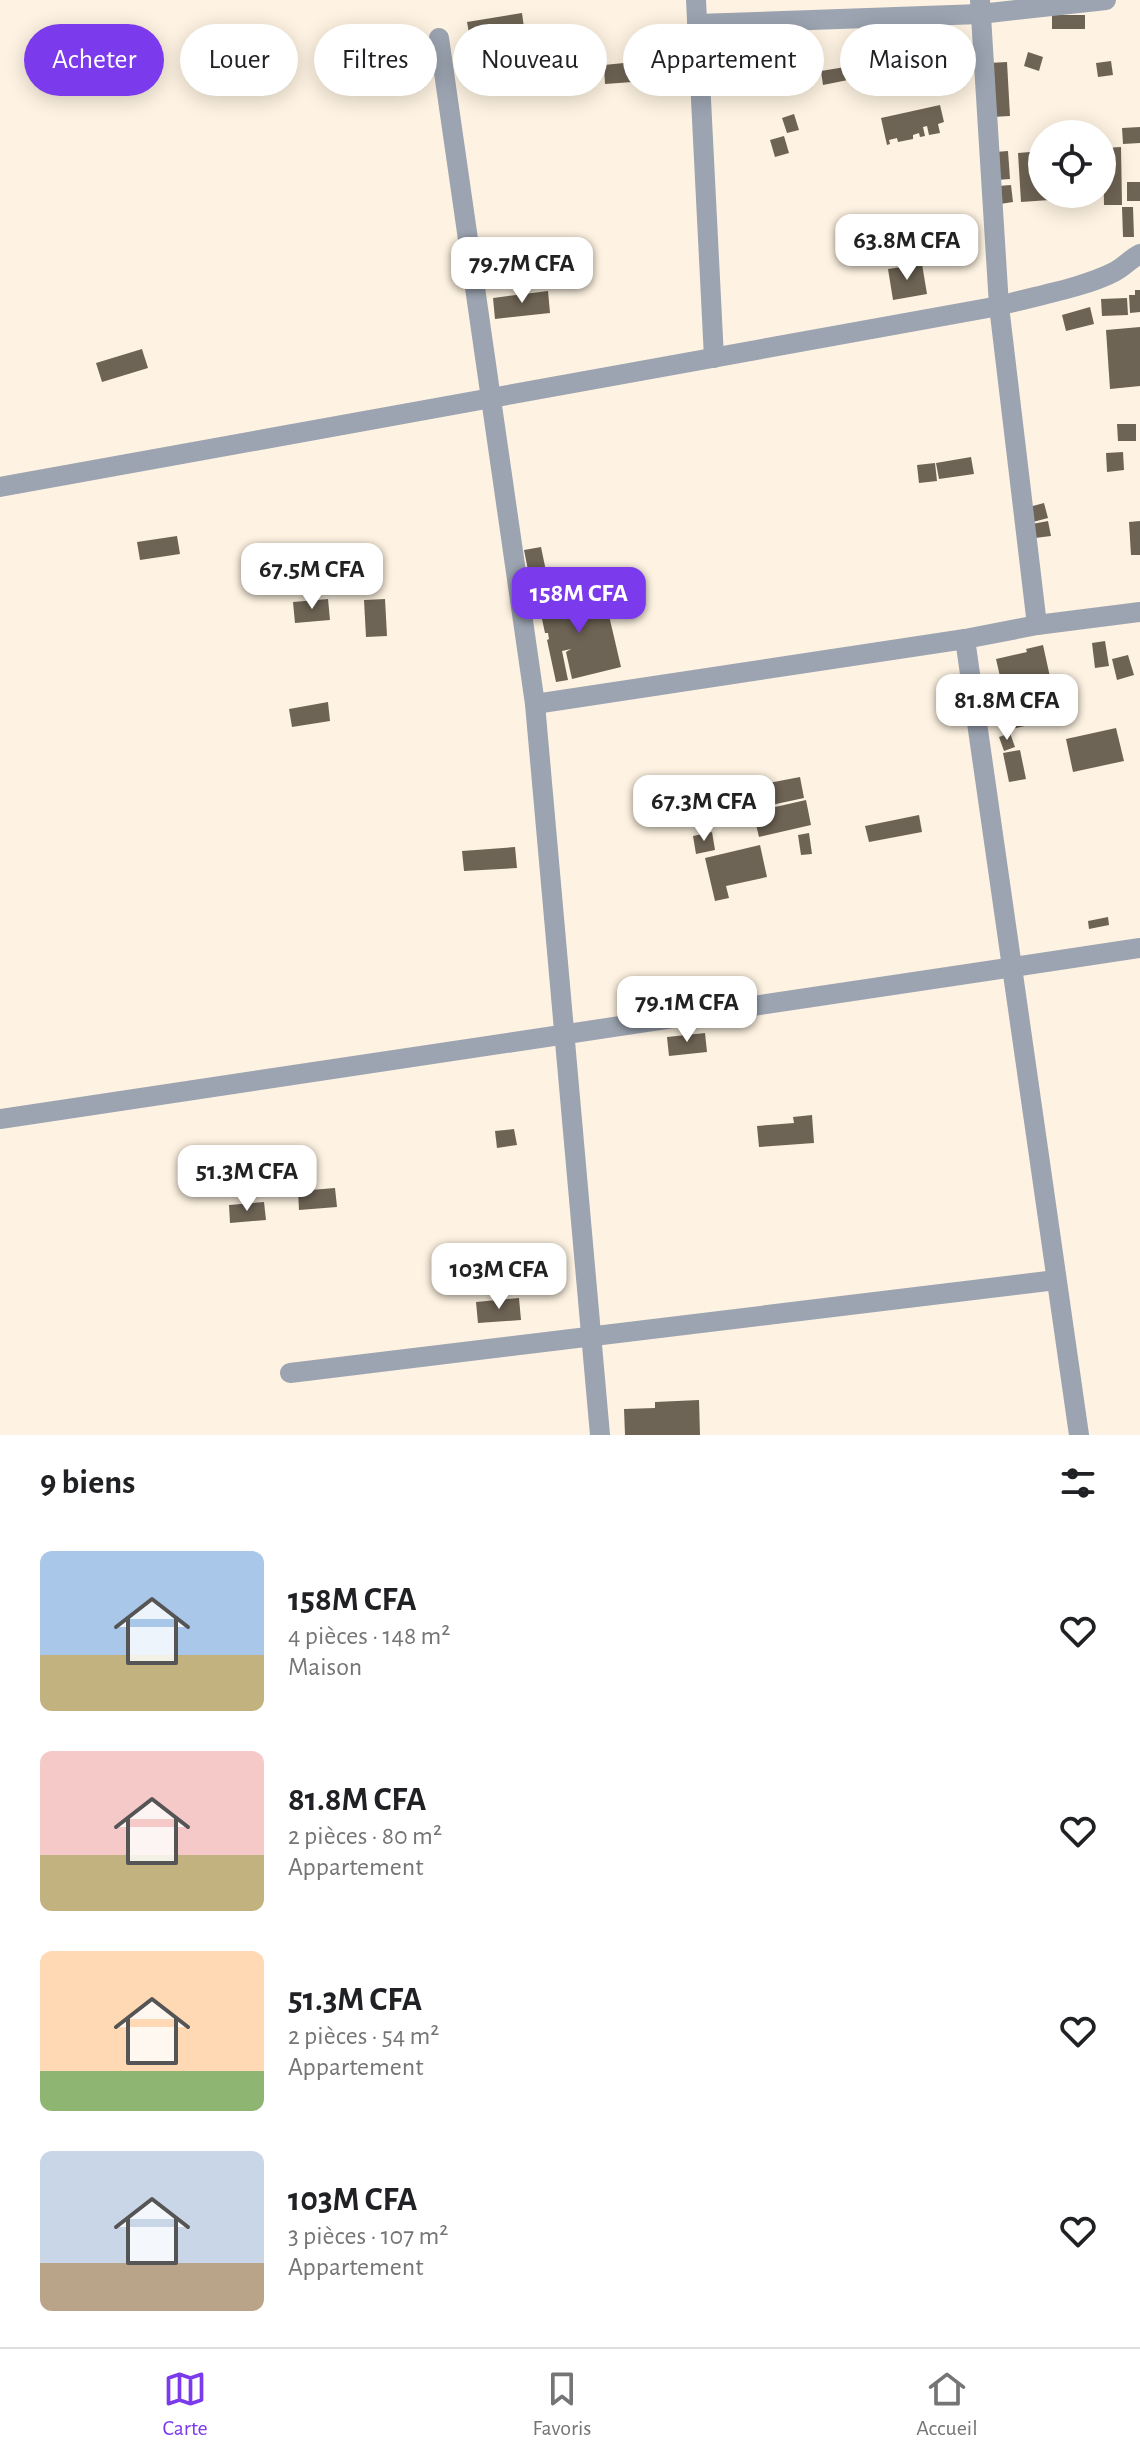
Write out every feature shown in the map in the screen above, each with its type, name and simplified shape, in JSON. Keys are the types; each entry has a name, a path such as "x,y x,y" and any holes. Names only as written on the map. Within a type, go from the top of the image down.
{"street":[{"path":"696,0 697,24 1106,0"},
{"path":"980,7 999,306 1037,625"},
{"path":"439,38 535,704 600,1435"},
{"path":"701,96 714,358"},
{"path":"0,487 999,306 1099,278 1117,271 1140,254"},
{"path":"535,704 965,639 1037,625 1140,612"},
{"path":"965,639 1079,1435"},
{"path":"0,1119 1140,948"},
{"path":"290,1373 1056,1280"}],"building":[{"path":"522,13 524,24 467,24"},
{"path":"1052,15 1085,15 1085,29 1052,29"},
{"path":"1028,52 1043,57 1039,71 1024,66"},
{"path":"1111,61 1113,75 1098,77 1096,63"},
{"path":"1007,62 1010,116 992,117 988,63"},
{"path":"623,63 623,83 607,84 607,65"},
{"path":"840,68 840,82 824,85 824,70"},
{"path":"940,105 944,122 938,124 940,133 929,135 927,126 923,127 925,136 920,137 919,133 913,135 913,139 898,142 897,138 889,140 890,144 887,145 881,118"},
{"path":"794,114 799,130 787,133 782,118"},
{"path":"1140,127 1140,143 1123,144 1122,128"},
{"path":"784,136 789,153 775,157 770,140"},
{"path":"1116,147 1121,147 1122,205 1116,205"},
{"path":"1008,151 1010,179 996,180 995,152"},
{"path":"1028,152 1028,202 1021,202 1018,153"},
{"path":"1127,182 1140,182 1140,201 1127,201"},
{"path":"1011,185 1013,202 1000,204 998,186"},
{"path":"1122,207 1133,207 1134,237 1123,237"},
{"path":"922,264 927,294 893,300 888,269"},
{"path":"1135,290 1140,290 1140,312 1130,313 1129,295 1135,295"},
{"path":"548,291 550,313 495,319 493,298"},
{"path":"1127,298 1128,315 1102,316 1101,299"},
{"path":"1090,307 1094,324 1066,331 1062,315"},
{"path":"1140,327 1140,386 1110,389 1106,330"},
{"path":"142,349 148,368 102,382 96,363"},
{"path":"1117,424 1136,424 1136,441 1118,441"},
{"path":"1123,452 1124,470 1107,472 1106,453"},
{"path":"971,457 974,474 939,479 936,463"},
{"path":"935,463 937,481 919,483 917,465"},
{"path":"1044,503 1048,518 1033,522 1029,507"},
{"path":"1048,521 1051,536 1035,538 1032,524"},
{"path":"1140,521 1140,555 1131,555 1129,522"},
{"path":"177,536 180,554 140,560 137,542"},
{"path":"541,547 546,571 529,575 524,550"},
{"path":"560,591 562,599 584,594 585,599 604,594 621,667 572,679 566,652 571,649 562,651 568,680 556,682 548,633 545,633 537,596"},
{"path":"328,599 330,620 295,623 293,602"},
{"path":"385,599 387,636 366,637 364,600"},
{"path":"1105,641 1109,666 1095,668 1092,643"},
{"path":"1043,645 1059,718 1012,729 996,659"},
{"path":"1128,655 1134,675 1117,680 1112,659"},
{"path":"328,702 330,721 292,727 289,709"},
{"path":"1116,728 1124,761 1073,772 1066,739"},
{"path":"1010,733 1015,747 1004,751 999,737"},
{"path":"1020,750 1026,779 1009,782 1003,753"},
{"path":"800,777 804,798 753,809 748,787"},
{"path":"806,800 811,825 759,837 753,812"},
{"path":"919,815 922,832 869,842 865,826"},
{"path":"712,832 715,850 696,854 693,836"},
{"path":"809,833 812,854 801,855 798,835"},
{"path":"760,845 767,877 726,886 729,898 715,901 705,858"},
{"path":"515,847 517,868 464,871 462,851"},
{"path":"1108,917 1109,925 1089,929 1088,921"},
{"path":"706,981 708,994 685,999 682,986"},
{"path":"705,1033 707,1052 669,1056 667,1037"},
{"path":"812,1115 814,1143 759,1147 757,1126 794,1123 793,1117"},
{"path":"514,1129 517,1145 497,1148 495,1131"},
{"path":"335,1188 337,1207 299,1210 298,1191"},
{"path":"264,1202 266,1220 230,1223 229,1205"},
{"path":"519,1298 521,1320 478,1323 476,1302"},
{"path":"699,1400 700,1435 625,1435 624,1409 655,1408 655,1402"}]}
